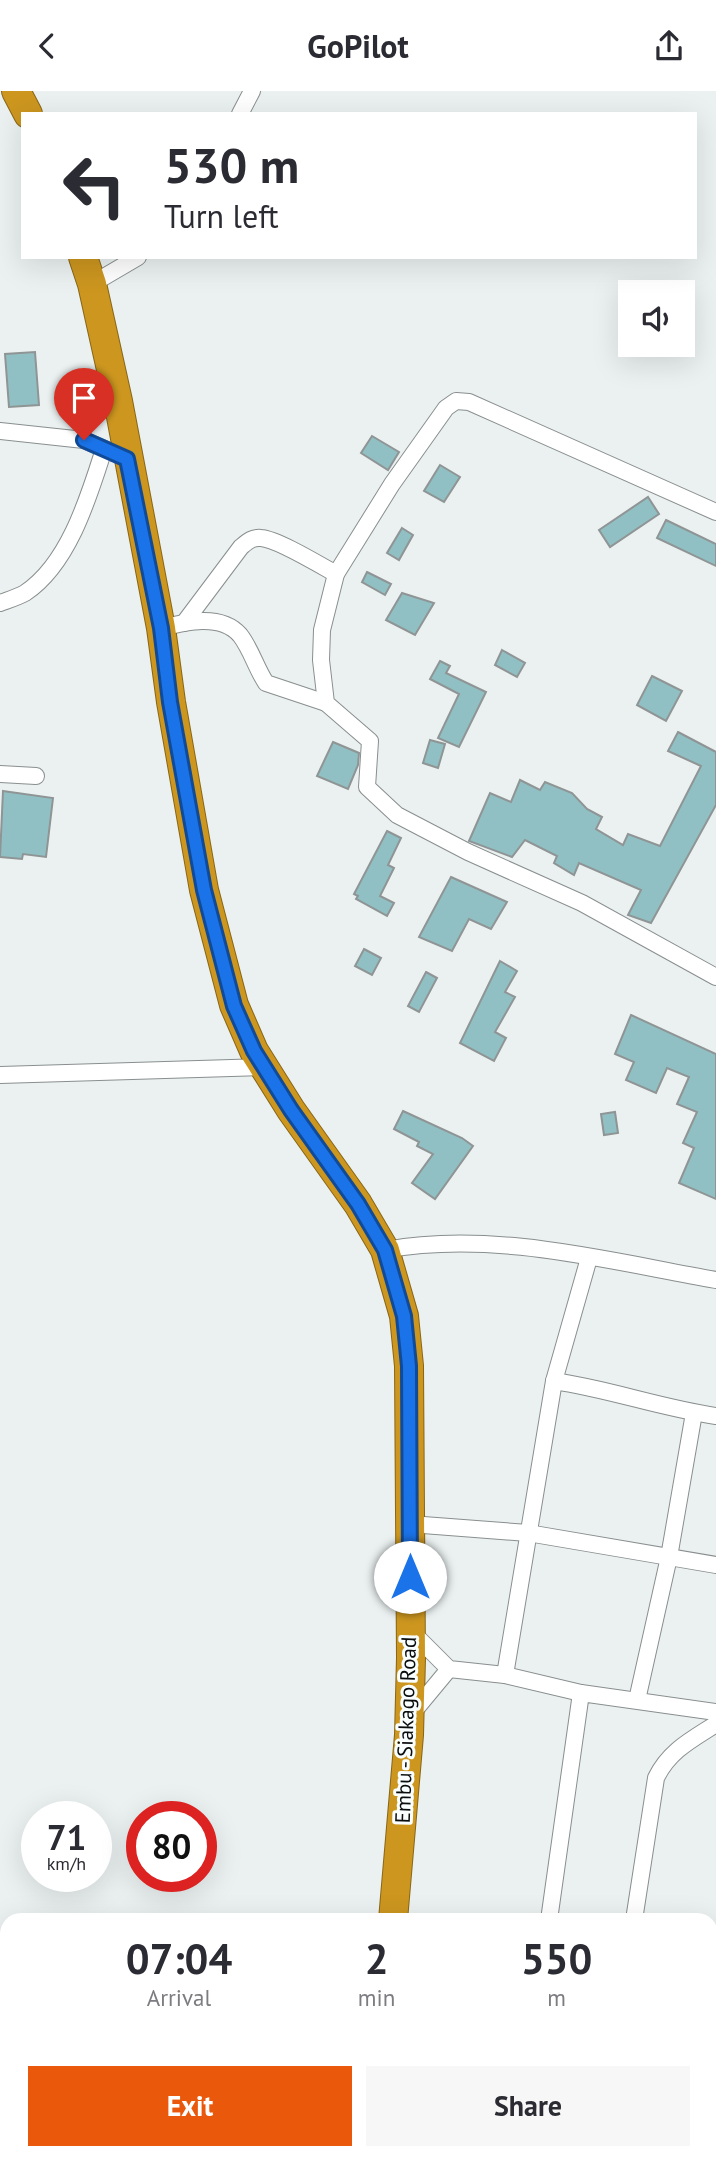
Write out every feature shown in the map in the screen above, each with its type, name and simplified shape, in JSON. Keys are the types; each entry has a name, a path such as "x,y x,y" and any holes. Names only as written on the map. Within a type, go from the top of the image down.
{"highway":[{"path":"16,91 27,112"},
{"name":"Embu - Siakago Road","path":"84,259 107,348 116,454 172,625 170,702 204,890 234,1006 264,1067 358,1204 385,1250 404,1316 409,1366 409,1717 394,1913"}],"street":[{"path":"241,112 252,91"},
{"path":"92,284 135,259"},
{"path":"327,703 321,660 322,629 336,574 392,484 446,408 456,401 469,402 716,512"},
{"path":"0,431 84,440 116,454 88,500 56,565 25,593 0,603"},
{"path":"172,625 250,540 261,538 274,542 336,574"},
{"path":"172,625 210,621 227,626 239,634 266,683 327,703 370,741 367,787 397,815 468,852 582,903 716,977"},
{"path":"0,773 37,776"},
{"path":"0,1075 264,1067"},
{"path":"385,1250 449,1242 507,1246 716,1280"},
{"path":"505,1675 554,1381 589,1258"},
{"path":"554,1381 590,1386 649,1404 716,1416"},
{"path":"637,1700 669,1557 694,1413"},
{"path":"410,1524 528,1533 716,1565"},
{"path":"410,1630 449,1669 505,1675 581,1693 716,1712"},
{"path":"409,1717 449,1669"},
{"path":"550,1913 581,1693"},
{"path":"635,1913 656,1778 663,1762 678,1747 716,1724"}],"building":[{"path":"35,352 39,405 9,407 5,354"},
{"path":"372,436 399,452 388,470 361,453"},
{"path":"440,465 460,477 444,502 424,491"},
{"path":"648,497 659,514 610,547 599,530"},
{"path":"666,520 716,544 716,566 657,538"},
{"path":"402,528 413,535 399,560 387,553"},
{"path":"367,572 391,584 385,595 362,582"},
{"path":"402,593 434,603 415,635 386,620"},
{"path":"502,650 525,663 517,677 495,665"},
{"path":"440,661 450,666 446,673 486,692 459,747 438,738 459,694 430,679"},
{"path":"652,676 682,691 666,721 637,705"},
{"path":"678,732 716,752 716,805 651,923 628,915 641,890 579,863 574,875 554,863 557,856 525,840 512,857 469,841 490,793 511,802 520,780 540,790 545,782 572,793 587,809 602,817 596,829 623,845 628,834 660,846 701,766 668,751"},
{"path":"430,740 445,744 438,768 423,763"},
{"path":"333,742 359,753 358,765 348,789 317,776"},
{"path":"3,791 53,798 46,857 23,854 22,859 0,857"},
{"path":"387,831 401,838 388,865 394,868 380,896 394,903 387,916 356,899 358,896 354,894"},
{"path":"451,877 507,902 491,929 469,919 452,951 419,937"},
{"path":"364,949 381,958 372,975 355,966"},
{"path":"500,961 517,971 505,992 515,997 495,1032 506,1038 494,1061 460,1043"},
{"path":"426,972 437,978 419,1012 408,1006"},
{"path":"631,1015 716,1054 716,1199 679,1183 694,1148 683,1143 697,1112 677,1104 689,1077 667,1068 656,1093 626,1080 634,1062 615,1054"},
{"path":"403,1111 462,1138 473,1146 435,1199 412,1183 433,1154 417,1146 419,1142 394,1129"},
{"path":"615,1112 618,1133 604,1135 601,1114"}],"route":[{"path":"84,440 127,459 161,628 170,702 204,890 234,1006 254,1051 291,1110 358,1204 385,1250 395,1282 404,1316 409,1366 410,1577"}]}
